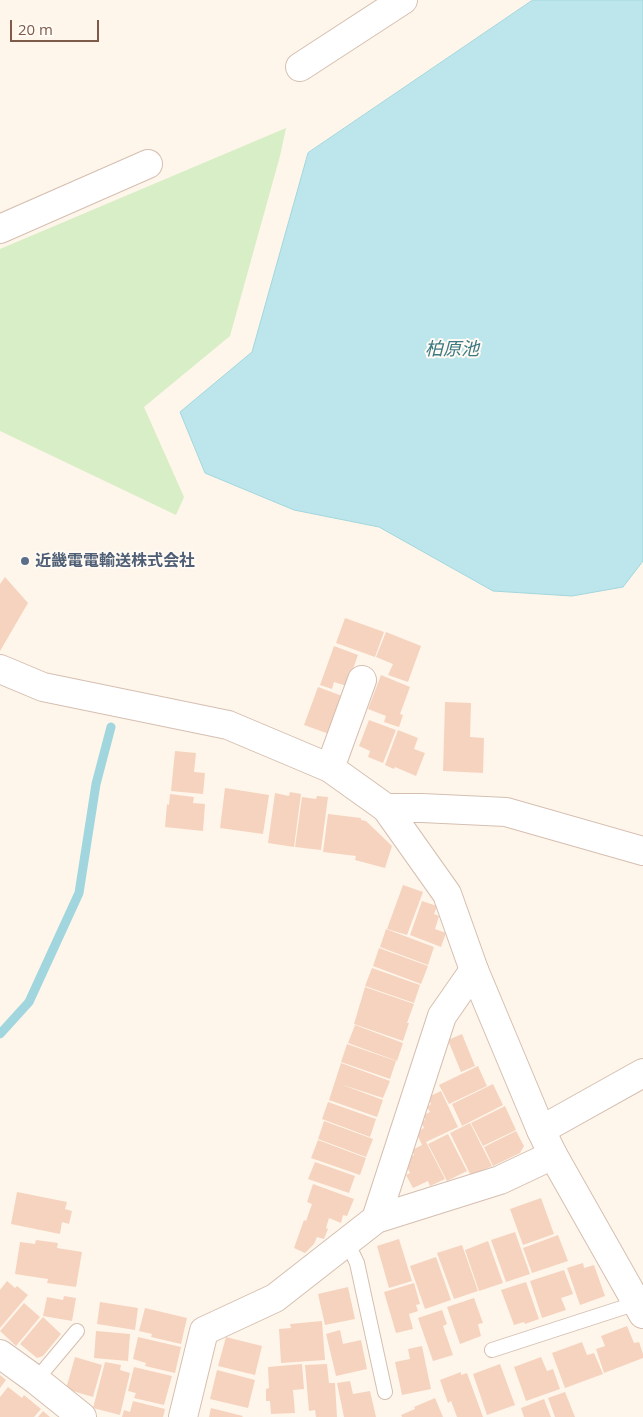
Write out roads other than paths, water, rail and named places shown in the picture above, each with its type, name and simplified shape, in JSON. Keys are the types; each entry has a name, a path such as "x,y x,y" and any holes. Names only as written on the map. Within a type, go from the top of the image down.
{"street":[{"path":"300,67 403,0"},
{"path":"0,228 148,164"},
{"path":"0,669 43,687 228,725 330,768 386,808 447,894 474,970 541,1130 553,1155 640,1309"},
{"path":"330,768 362,680"},
{"path":"386,808 506,812 643,851"},
{"path":"376,1219 442,1016 474,970"},
{"path":"541,1130 643,1074"},
{"path":"183,1417 204,1330 275,1298 376,1219 500,1180 553,1155"},
{"path":"0,1354 82,1417"}],"lane":[{"path":"347,1242 357,1262 385,1392"},
{"path":"492,1350 640,1309"},
{"path":"36,1380 77,1331"}],"water":[{"name":"柏原池","path":"533,0 643,0 643,561 623,587 572,596 493,591 379,527 294,510 205,473 180,412 252,352 308,153"}],"waterway":[{"path":"0,1034 29,1002 79,893 96,784 111,727"}],"place":[{"name":"近畿電電輸送株式会社","path":"25,561"}]}
